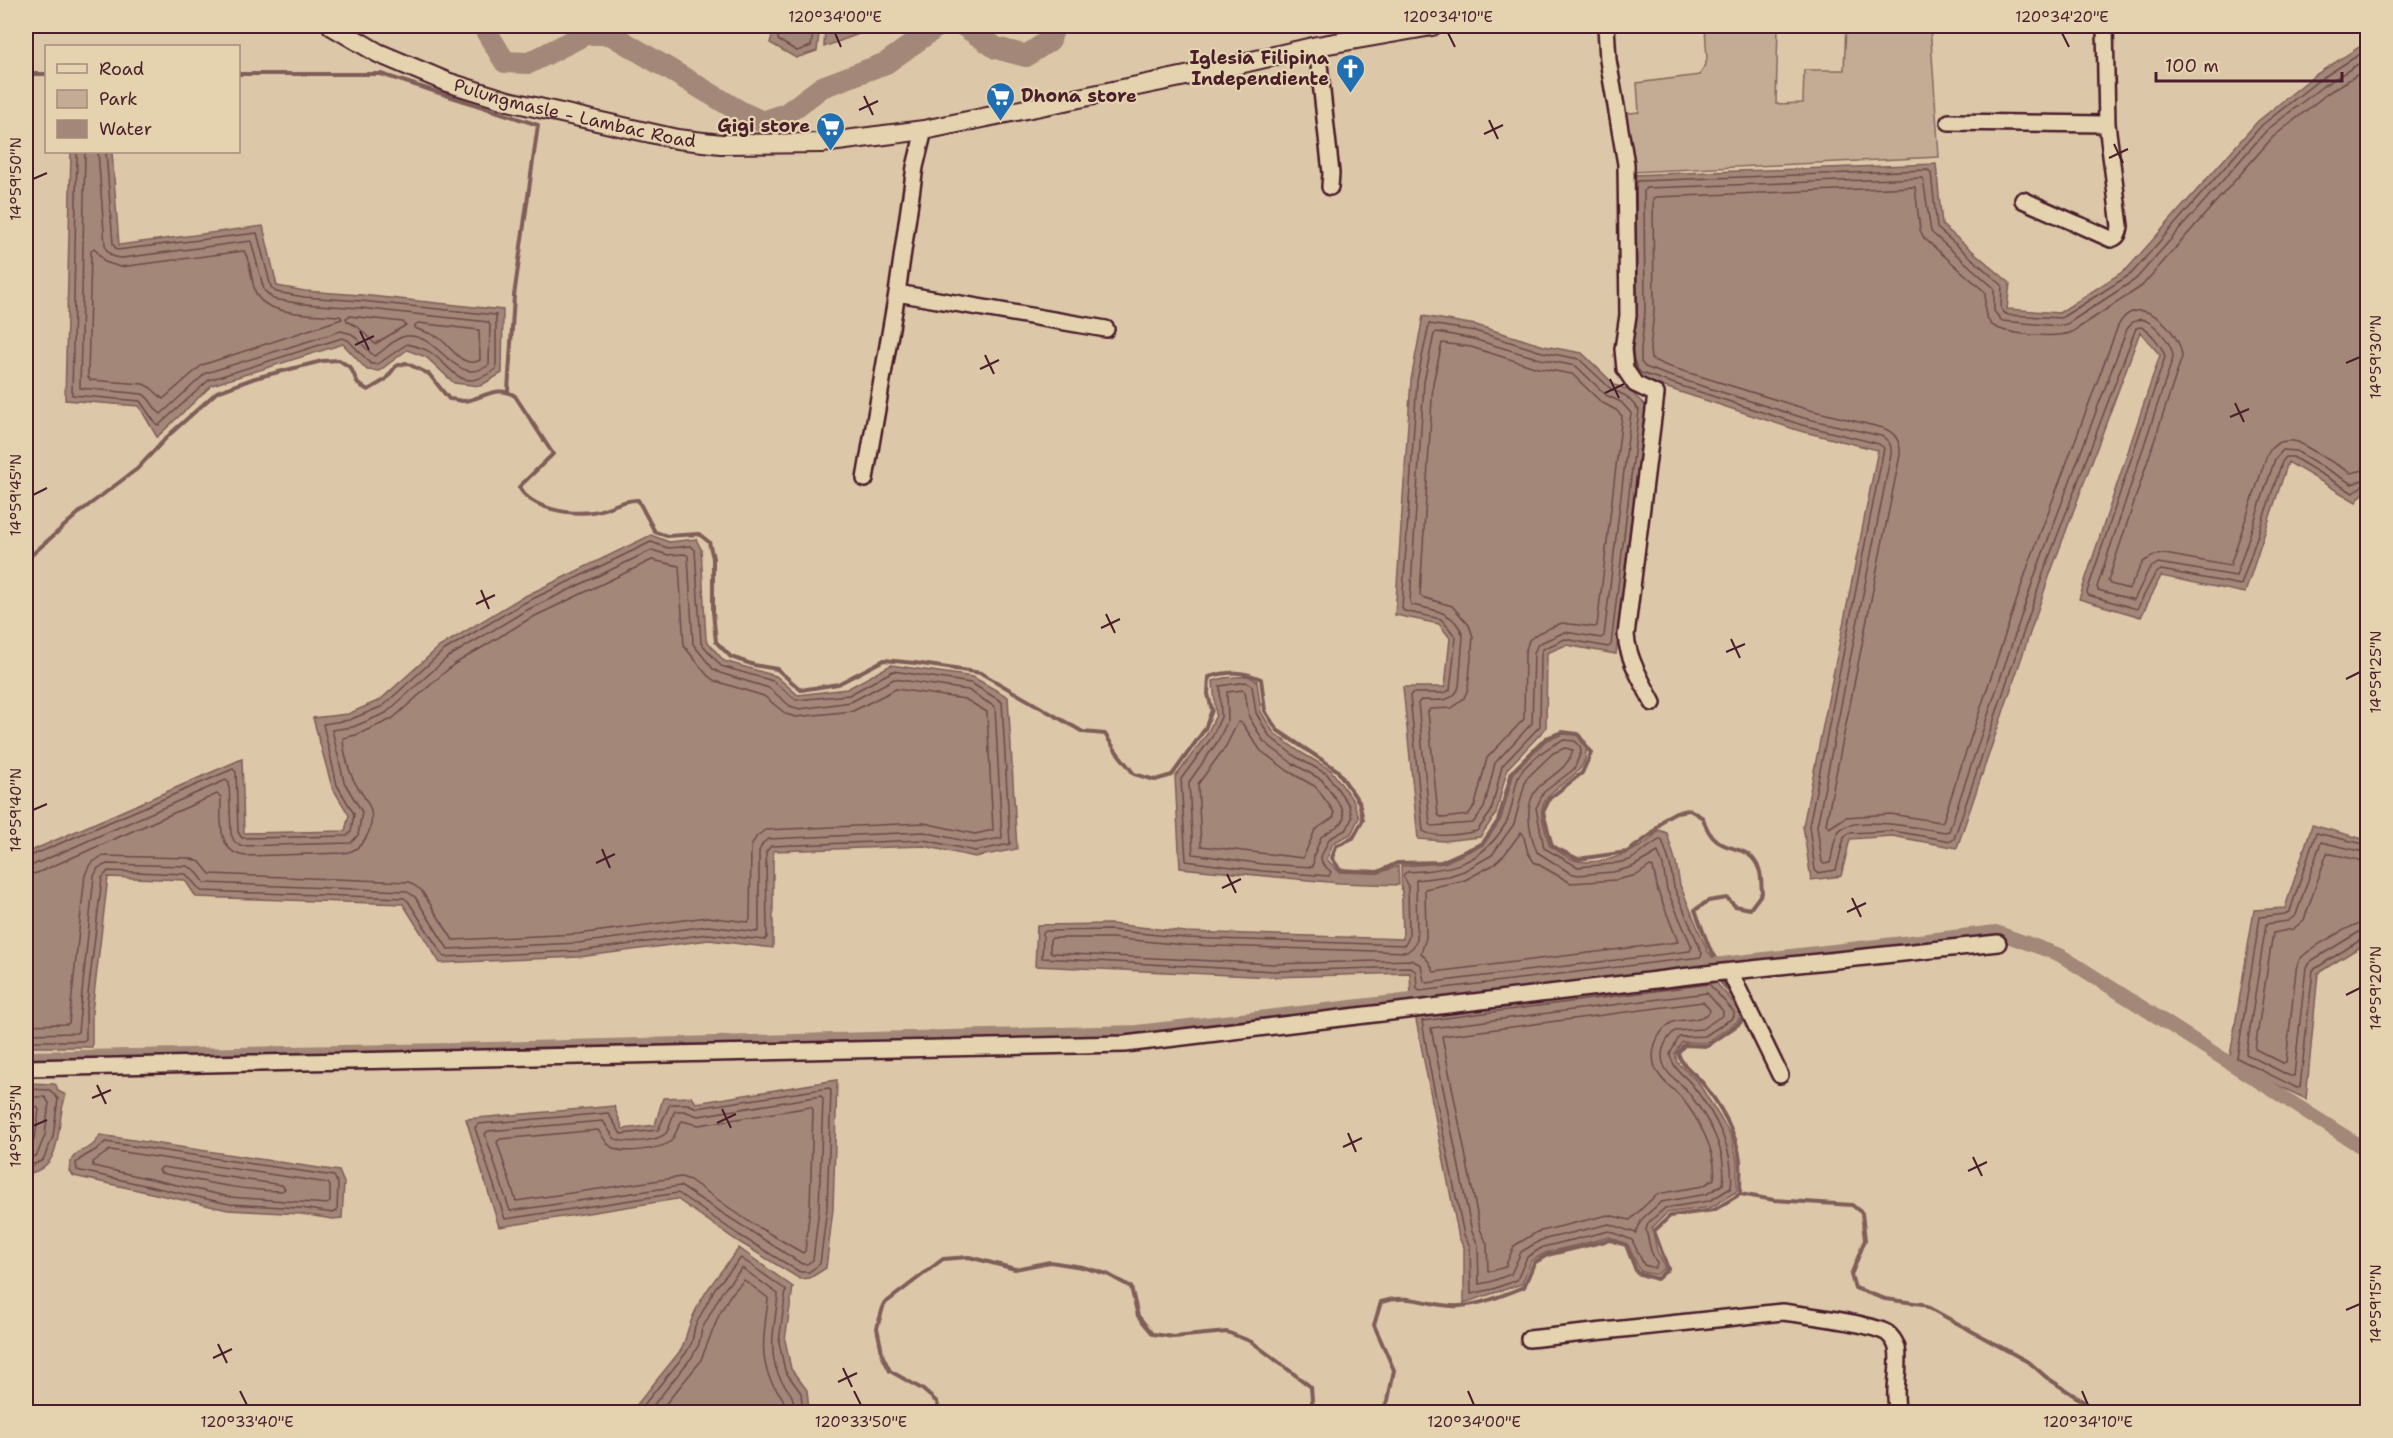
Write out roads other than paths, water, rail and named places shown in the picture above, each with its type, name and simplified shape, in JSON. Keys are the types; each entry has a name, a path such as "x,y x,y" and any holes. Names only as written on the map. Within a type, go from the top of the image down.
{"street":[{"name":"Pulungmasle - Lambac Road","path":"332,26 378,53 447,82 519,104 677,140 721,144 822,143 924,130 1204,72 1317,46 1432,26"},
{"path":"1606,26 1608,60 1626,164 1628,315 1623,349 1625,369 1635,384 1656,394 1626,635 1627,650 1653,703"},
{"path":"2023,200 2105,237 2111,239 2116,237 2120,226 2107,124 2105,26"},
{"path":"1317,46 1331,173 1330,187"},
{"path":"1949,122 2107,124"},
{"path":"865,479 897,293 915,167 924,130"},
{"path":"897,293 1106,329"},
{"path":"26,1068 1125,1044 1721,973 1998,943"},
{"path":"1721,973 1780,1075"},
{"path":"1529,1339 1782,1312 1881,1330 1894,1340 1897,1350 1895,1387 1898,1413"}],"water":[{"path":"765,26 820,26 817,51 796,58 770,43 774,29"},
{"path":"825,26 872,26 864,32 824,47"},
{"path":"2367,42 2367,489 2356,502 2288,462 2245,593 2161,576 2141,617 2079,599 2160,355 2140,332 2050,574 1957,848 1892,836 1850,839 1841,876 1811,880 1803,826 1878,450 1800,431 1637,378 1628,368 1630,175 1936,164 1942,225 2010,283 2007,309 2059,313 2127,269 2258,121 2315,75"},
{"path":"71,153 112,153 119,245 263,226 277,286 305,291 503,310 502,373 480,386 454,383 426,357 407,350 379,371 367,370 343,344 212,385 157,437 139,406 65,400"},
{"path":"1423,316 1476,325 1544,346 1582,353 1615,385 1629,390 1646,406 1616,654 1566,645 1547,653 1546,728 1507,769 1496,814 1480,837 1444,841 1418,839 1403,687 1445,687 1450,638 1439,624 1395,615 1411,380"},
{"path":"651,535 669,542 696,539 701,549 706,640 724,661 776,676 798,695 847,689 891,665 973,677 1008,697 1017,849 975,857 924,846 773,851 773,948 709,940 579,957 440,963 403,904 196,897 185,880 108,877 92,1012 92,1047 26,1047 26,853 242,759 244,833 345,831 349,815 332,787 313,718 348,714 380,700 439,647 519,599"},
{"path":"1248,676 1257,681 1261,712 1274,733 1331,770 1354,802 1359,818 1351,834 1333,843 1327,859 1339,872 1378,873 1398,866 1399,885 1339,883 1180,868 1175,777 1207,734 1216,715 1213,681"},
{"path":"1563,734 1577,735 1586,742 1586,755 1576,773 1546,799 1542,813 1549,845 1574,860 1599,861 1633,850 1652,838 1659,830 1667,833 1680,885 1707,950 1716,962 1411,998 1410,973 1274,977 1035,966 1037,925 1111,924 1186,932 1403,939 1401,866 1444,863 1483,845 1501,819 1514,772 1545,741"},
{"path":"2312,825 2367,840 2368,942 2318,973 2306,1099 2229,1062 2254,910 2285,908"},
{"path":"1712,978 1742,1012 1738,1021 1706,1043 1682,1042 1675,1053 1677,1062 1698,1082 1731,1135 1737,1160 1737,1191 1712,1207 1667,1213 1652,1228 1657,1250 1665,1268 1656,1275 1640,1271 1628,1245 1610,1237 1545,1253 1531,1261 1522,1284 1464,1303 1464,1247 1459,1238 1415,1015"},
{"path":"837,1080 833,1209 826,1268 810,1278 800,1279 736,1240 677,1199 499,1227 466,1119 614,1106 623,1129 655,1125 663,1098 692,1097 696,1103"},
{"path":"26,1083 54,1084 58,1091 66,1095 54,1154 39,1170 26,1174"},
{"path":"100,1135 339,1171 344,1183 342,1218 228,1210 74,1176 69,1171 74,1157 96,1142"},
{"path":"739,1248 793,1287 785,1340 791,1369 807,1390 809,1412 631,1412 681,1350 699,1303"}],"waterway":[{"path":"483,26 505,62 529,63 586,34 610,34 741,112 763,122 786,114 822,87 886,63 938,26"},
{"path":"964,26 996,48 1026,56 1050,40 1054,26"},
{"path":"26,74 45,74"},
{"path":"240,74 381,74 538,125 514,296 508,391"},
{"path":"26,560 81,511 137,469 170,434 217,392 255,378 322,361 339,360 351,368 358,384 368,390 385,380 396,366 406,363 429,374 449,399 471,400 502,391 515,396 553,454 519,487 532,501 551,509 583,513 638,500 655,532 667,536 699,534 709,542 713,558 713,612 716,642 731,657 754,665 777,669 801,690 838,684 884,660 981,673 1083,732 1105,734 1134,774 1155,780 1172,775 1205,729 1212,710 1208,694 1209,677 1235,673 1248,674 1261,679 1265,711 1277,730 1337,770 1359,802 1363,820 1353,838 1336,846 1332,858 1340,870 1378,872 1397,863 1441,862 1483,843 1498,821 1512,772 1546,738 1562,732 1578,734 1591,753 1582,773 1550,798 1543,812 1552,846 1578,859 1627,852 1652,834 1665,818 1676,812 1690,810 1703,818 1708,831 1715,840 1754,859 1760,872 1762,893 1750,909 1735,906 1727,898 1708,901 1695,910 1709,947 1720,964 1719,968"},
{"path":"26,1058 450,1050 1137,1032 1996,932 2060,955 2368,1151"},
{"path":"1718,978 1736,1000"},
{"path":"1740,1194 1740,1161 1731,1129 1714,1099 1701,1081 1684,1065 1678,1053 1684,1045 1707,1046 1740,1023 1746,1012"},
{"path":"1382,1412 1388,1400 1394,1370 1374,1325 1381,1302 1392,1299 1412,1299 1440,1305 1460,1306 1485,1301 1524,1287 1534,1263 1547,1255 1610,1240 1626,1245 1637,1273 1657,1279 1668,1269 1654,1231 1670,1216 1714,1210 1740,1194 1774,1200 1852,1205 1862,1213 1865,1240 1851,1275 1855,1288 1885,1299 1922,1304 2030,1363 2046,1377 2099,1412"},
{"path":"939,1412 937,1402 922,1389 890,1371 883,1357 877,1328 884,1304 943,1259 969,1257 1015,1269 1050,1262 1107,1274 1131,1287 1138,1316 1153,1334 1174,1337 1227,1332 1252,1342 1311,1387 1313,1412"}],"place":[{"name":"Iglesia Filipina Independiente","path":"1350,94"},
{"name":"Dhona store","path":"1000,122"},
{"name":"Gigi store","path":"831,152"}]}
